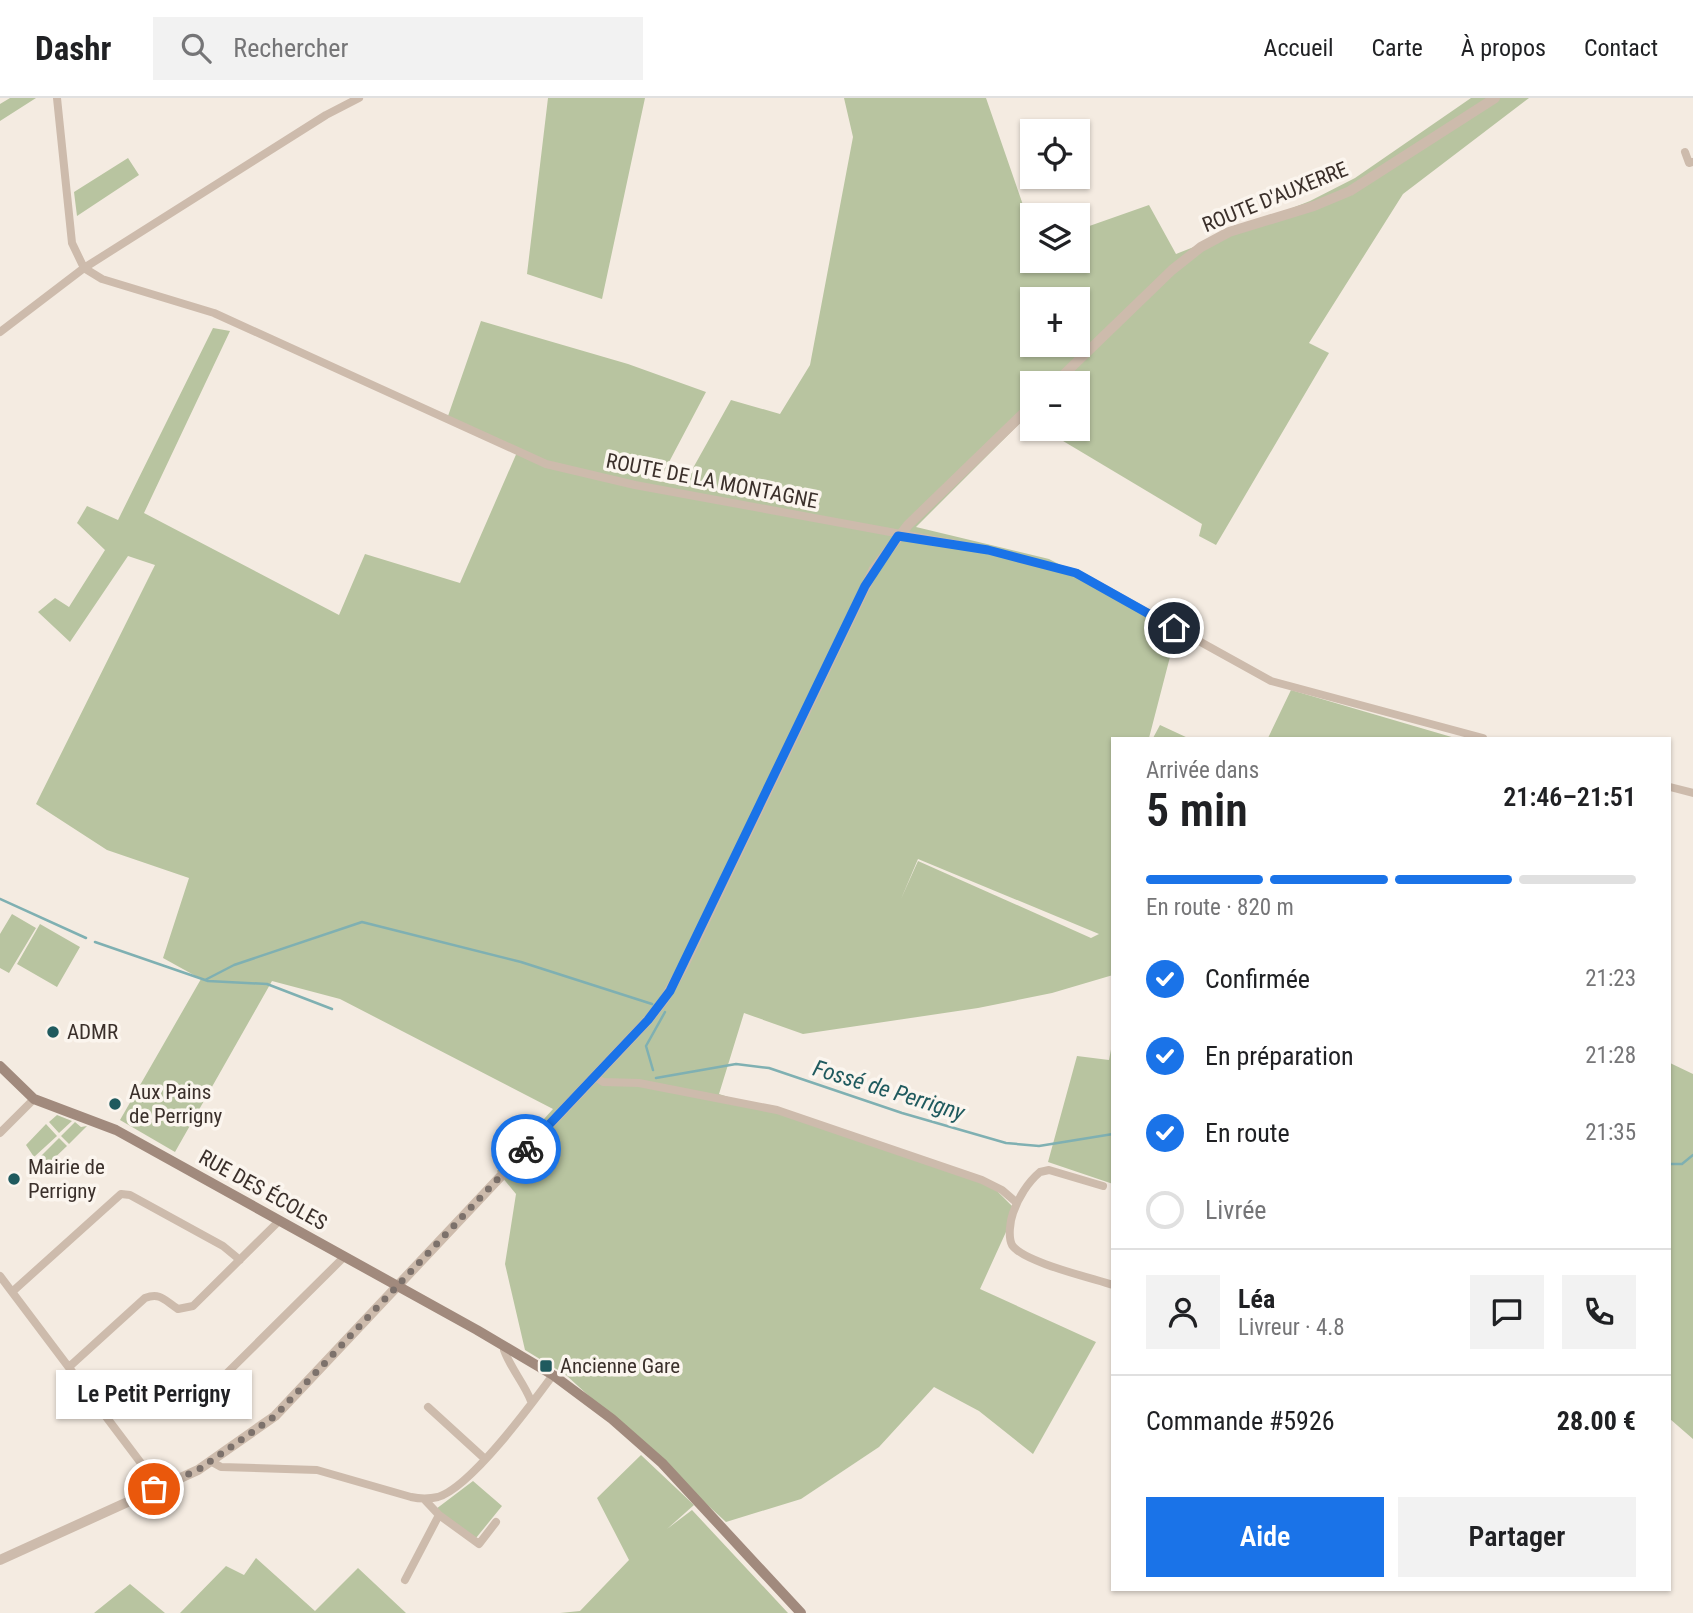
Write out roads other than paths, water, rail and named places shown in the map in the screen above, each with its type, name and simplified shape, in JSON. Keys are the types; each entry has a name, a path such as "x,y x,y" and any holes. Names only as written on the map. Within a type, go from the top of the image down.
{"main road":[{"name":"RUE DES ÉCOLES","path":"0,1066 34,1099 116,1130 553,1375 622,1428 662,1463 802,1613"}],"street":[{"path":"57,98 72,243 84,268"},
{"path":"0,332 84,268 326,115 359,98"},
{"name":"ROUTE D'AUXERRE","path":"1067,371 1172,270 1201,247 1229,232 1314,206 1350,191 1495,98"},
{"path":"1685,152 1689,163 1693,162"},
{"name":"ROUTE DE LA MONTAGNE","path":"84,268 102,279 214,313 546,464 635,485 898,536 988,550 1076,573 1271,681 1479,737"},
{"path":"0,1560 212,1462 275,1416 648,1020 677,979 865,586 898,536 1020,417"},
{"path":"1671,787 1693,793"},
{"path":"594,1076 603,1082 639,1083 777,1110 982,1180 1002,1190 1017,1203"},
{"path":"0,1133 34,1099"},
{"path":"1103,1186 1049,1170 1040,1172 1017,1203 1011,1216 1010,1238 1013,1247 1026,1256 1111,1284"},
{"path":"12,1292 121,1194 130,1195 223,1246 240,1260"},
{"path":"69,1367 145,1298 155,1294 178,1309 187,1309 279,1221"},
{"path":"223,1377 344,1257"},
{"path":"0,1276 159,1487"},
{"path":"506,1347 504,1350 508,1362 525,1386 531,1401"},
{"path":"212,1462 221,1467 317,1470 424,1499 440,1496 474,1473 553,1375"},
{"path":"428,1407 485,1459"},
{"path":"424,1499 439,1515 479,1544 496,1522"},
{"path":"405,1580 439,1515"}],"waterway":[{"name":"Fossé de Perrigny","path":"0,899 86,938"},
{"name":"Fossé de Perrigny","path":"205,980 234,965 362,922 521,962 652,1004"},
{"name":"Fossé de Perrigny","path":"95,942 208,981 267,984 332,1009"},
{"name":"Fossé de Perrigny","path":"653,1070 646,1046 665,1012"},
{"name":"Fossé de Perrigny","path":"656,1078 736,1064 769,1068 902,1113 1006,1143 1039,1146 1111,1134"},
{"name":"Fossé de Perrigny","path":"1671,1164 1682,1164 1693,1155"}],"place":[{"name":"ADMR","path":"53,1032"},
{"name":"Aux Pains de Perrigny","path":"115,1104"},
{"name":"Mairie de Perrigny","path":"14,1179"},
{"name":"Ancienne Gare","path":"546,1366"},
{"name":"Le Petit Perrigny","path":"154,1489"}]}
